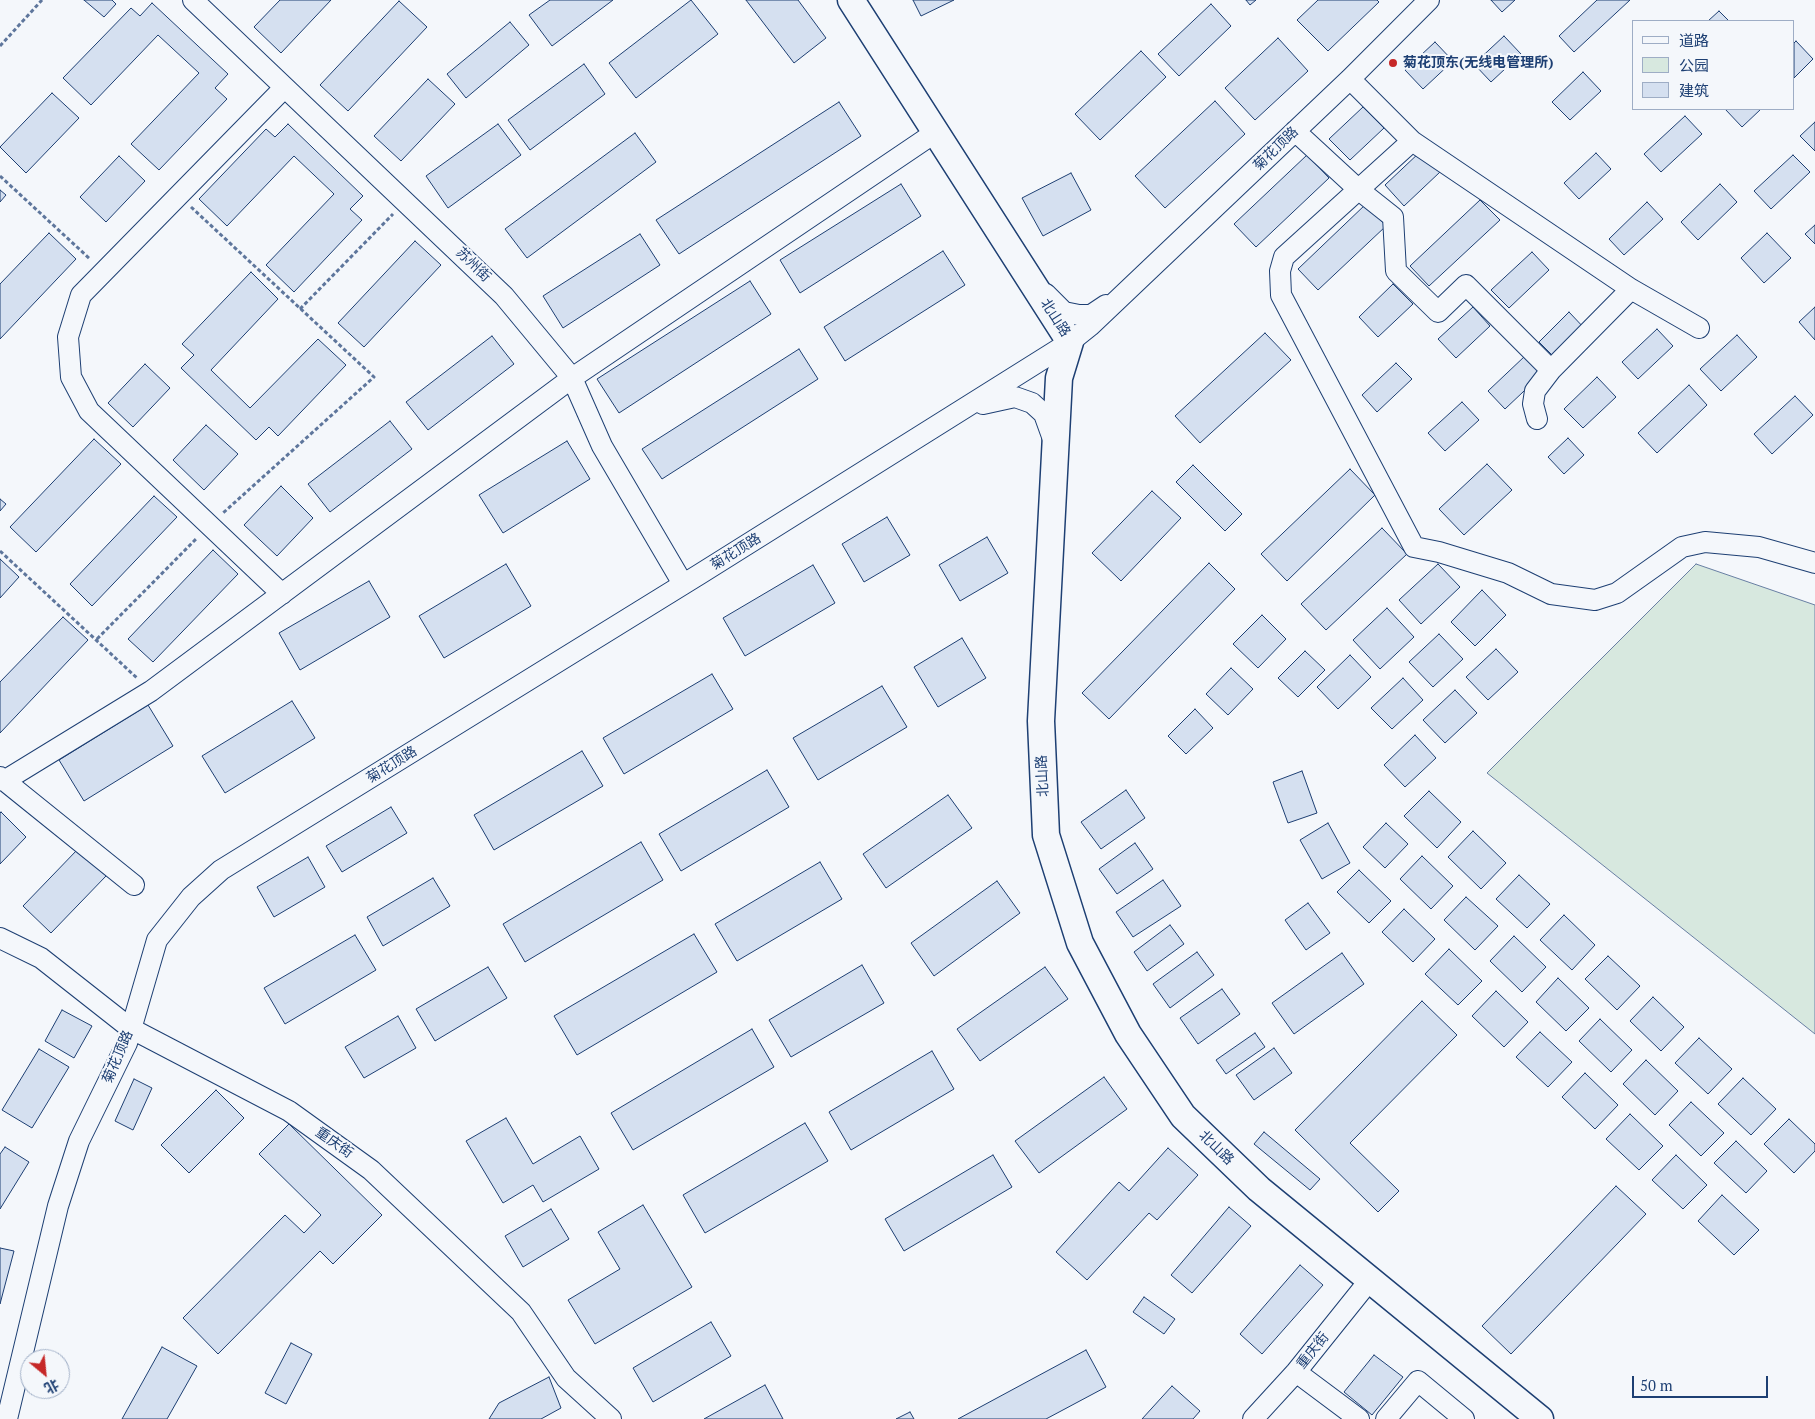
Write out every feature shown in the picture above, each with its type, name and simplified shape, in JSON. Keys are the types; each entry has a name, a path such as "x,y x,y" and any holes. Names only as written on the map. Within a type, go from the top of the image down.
{"main road":[{"name":"北山路","path":"851,0 1070,342 1059,378 1041,722 1046,836 1080,943 1128,1034 1183,1116 1259,1190 1540,1419"}],"street":[{"name":"苏州街","path":"193,0 504,296 572,378 602,446 683,584"},
{"name":"菊花顶路","path":"7,1419 58,1206 79,1141 127,1043 157,940 191,897 221,870 1070,342 1350,79 1429,0"},
{"path":"1350,79 1412,141 1631,289 1698,328"},
{"path":"282,594 89,411 71,376 68,337 81,295 284,88"},
{"path":"1295,131 1359,190 1393,217 1396,271 1438,312 1466,285 1551,370"},
{"path":"134,884 2,779 151,691 572,378 936,132"},
{"path":"1412,141 1284,257 1280,271 1281,296 1414,547 1439,552 1508,573 1551,594 1595,600 1617,594 1682,547 1705,542 1759,547 1815,563"},
{"path":"1030,279 1064,312 1079,315 1091,315 1121,296"},
{"path":"1537,419 1533,404 1535,391 1551,370 1631,289"},
{"path":"969,406 1015,397 1032,403 1044,414 1055,446"},
{"name":"重庆街","path":"0,938 41,958 130,1028 289,1112 371,1170 522,1312 566,1378 611,1419"},
{"name":"重庆街","path":"1252,1419 1296,1372 1369,1281"},
{"path":"1296,1372 1359,1419"},
{"path":"1386,1419 1418,1380 1464,1419"}],"path":[{"path":"0,46 42,0"},
{"path":"0,176 103,272"},
{"path":"97,639 210,525 374,377 178,195"},
{"path":"300,309 405,201"},
{"path":"0,551 151,691"}],"green space":[{"path":"1696,564 1815,605 1815,1034 1487,773"}],"building":[{"path":"84,0 112,0 116,4 104,17"},
{"path":"280,0 331,0 281,53 254,27"},
{"path":"550,0 613,0 552,46 529,15"},
{"path":"691,0 718,34 636,98 609,63"},
{"path":"746,0 798,0 826,38 794,63"},
{"path":"913,0 954,0 921,16"},
{"path":"1246,0 1256,0 1250,5"},
{"path":"1318,0 1377,0 1379,2 1328,51 1297,20"},
{"path":"1491,0 1515,0 1502,12"},
{"path":"1597,0 1630,0 1574,52 1559,36"},
{"path":"399,1 427,27 348,111 320,85"},
{"path":"152,3 228,74 215,88 227,99 159,170 131,144 199,73 158,35 91,105 63,78 131,8 140,16"},
{"path":"1211,4 1231,26 1179,76 1158,54"},
{"path":"1719,11 1728,20 1709,20"},
{"path":"510,22 529,45 466,98 447,74"},
{"path":"1504,36 1521,54 1491,82 1474,64"},
{"path":"1278,38 1308,71 1255,120 1225,88"},
{"path":"1435,42 1453,61 1423,89 1405,70"},
{"path":"1795,42 1813,59 1795,77"},
{"path":"1141,51 1166,77 1100,140 1075,114"},
{"path":"584,64 605,94 530,150 508,120"},
{"path":"1583,72 1601,91 1570,120 1552,102"},
{"path":"428,79 455,104 401,161 374,136"},
{"path":"52,93 79,118 26,173 0,147"},
{"path":"1215,101 1245,134 1165,208 1135,176"},
{"path":"839,102 861,136 679,254 656,220"},
{"path":"1363,107 1384,128 1350,160 1329,139"},
{"path":"1726,110 1760,110 1742,127"},
{"path":"1685,116 1702,134 1661,172 1644,154"},
{"path":"1815,122 1815,151 1800,136"},
{"path":"288,124 363,196 350,209 362,220 294,292 266,265 334,194 294,156 227,226 199,199 266,129 275,137"},
{"path":"498,124 521,155 448,208 426,176"},
{"path":"635,133 656,162 527,258 505,229"},
{"path":"1420,152 1440,172 1404,206 1385,185"},
{"path":"1596,153 1611,169 1579,199 1564,183"},
{"path":"1307,155 1329,178 1256,247 1234,224"},
{"path":"1793,155 1810,172 1771,209 1754,191"},
{"path":"119,156 145,181 106,222 80,197"},
{"path":"1071,173 1091,210 1043,236 1022,198"},
{"path":"901,184 921,216 800,293 780,260"},
{"path":"1720,184 1737,202 1698,240 1681,222"},
{"path":"0,190 6,195 0,202"},
{"path":"1480,200 1500,220 1429,286 1410,266"},
{"path":"1647,202 1663,219 1624,255 1609,239"},
{"path":"1366,204 1386,226 1318,290 1298,269"},
{"path":"1815,225 1815,244 1805,234"},
{"path":"49,233 76,259 0,339 0,284"},
{"path":"1767,233 1791,258 1764,283 1741,258"},
{"path":"640,234 660,265 563,328 543,296"},
{"path":"415,241 441,265 364,347 338,323"},
{"path":"943,251 965,285 845,361 824,327"},
{"path":"1532,252 1549,270 1509,308 1491,290"},
{"path":"251,272 278,299 211,370 250,408 318,339 346,365 278,436 269,427 256,440 181,368 194,355 182,344"},
{"path":"750,281 771,314 619,413 597,379"},
{"path":"1393,284 1413,304 1378,337 1359,317"},
{"path":"1473,307 1490,326 1456,358 1438,339"},
{"path":"1815,307 1815,340 1799,322"},
{"path":"1569,312 1586,330 1555,358 1539,342"},
{"path":"1657,329 1673,346 1638,379 1622,362"},
{"path":"1265,333 1291,360 1200,443 1175,416"},
{"path":"1737,335 1757,357 1721,391 1700,369"},
{"path":"492,336 514,364 428,430 406,402"},
{"path":"799,349 818,379 662,479 642,449"},
{"path":"1525,356 1542,374 1505,409 1488,391"},
{"path":"1396,363 1412,379 1377,412 1362,395"},
{"path":"145,364 170,388 133,427 108,403"},
{"path":"1597,377 1616,397 1583,428 1564,409"},
{"path":"1689,385 1707,405 1657,453 1638,433"},
{"path":"1795,396 1813,415 1772,454 1754,434"},
{"path":"1462,402 1479,420 1445,451 1428,433"},
{"path":"390,421 412,449 330,512 308,484"},
{"path":"206,425 238,454 204,490 173,460"},
{"path":"1568,438 1584,455 1564,474 1548,457"},
{"path":"94,439 121,464 36,552 10,527"},
{"path":"567,441 590,479 503,533 479,495"},
{"path":"1487,464 1512,490 1464,535 1439,509"},
{"path":"1193,465 1242,514 1225,531 1176,482"},
{"path":"1350,469 1375,495 1287,581 1261,554"},
{"path":"281,486 313,518 277,556 244,525"},
{"path":"1152,491 1181,518 1121,581 1092,553"},
{"path":"154,496 177,517 92,606 70,584"},
{"path":"0,499 6,504 0,511"},
{"path":"887,517 910,555 864,582 842,544"},
{"path":"1382,528 1407,554 1326,630 1301,604"},
{"path":"987,537 1008,573 960,601 939,565"},
{"path":"213,550 238,574 153,662 128,639"},
{"path":"0,559 19,577 0,598"},
{"path":"1209,563 1235,589 1109,719 1082,693"},
{"path":"506,564 531,606 444,658 419,616"},
{"path":"1438,564 1460,587 1421,624 1399,600"},
{"path":"813,565 835,603 745,656 723,618"},
{"path":"369,581 390,617 300,670 279,633"},
{"path":"1482,590 1506,615 1475,646 1451,622"},
{"path":"1387,608 1414,637 1380,669 1353,640"},
{"path":"1262,615 1286,639 1258,668 1233,644"},
{"path":"63,617 88,640 0,733 0,682"},
{"path":"1439,634 1463,659 1433,687 1409,662"},
{"path":"962,638 986,678 938,707 914,667"},
{"path":"1496,649 1518,672 1488,700 1466,677"},
{"path":"1305,651 1325,670 1298,697 1278,678"},
{"path":"1350,655 1371,677 1338,709 1317,687"},
{"path":"1231,668 1253,689 1228,715 1206,694"},
{"path":"712,674 733,709 624,774 603,738"},
{"path":"1403,678 1423,700 1392,729 1371,708"},
{"path":"882,686 907,727 818,780 793,738"},
{"path":"1455,690 1477,713 1445,743 1423,720"},
{"path":"292,701 315,738 225,793 202,756"},
{"path":"148,705 173,746 84,801 59,760"},
{"path":"1195,709 1213,728 1186,754 1168,736"},
{"path":"1415,735 1436,758 1405,787 1384,765"},
{"path":"582,751 603,786 494,850 474,815"},
{"path":"767,770 789,807 681,871 659,834"},
{"path":"1302,771 1317,813 1288,823 1273,782"},
{"path":"1126,790 1145,818 1101,849 1081,822"},
{"path":"1429,791 1461,822 1437,848 1404,816"},
{"path":"948,795 972,828 886,888 863,854"},
{"path":"391,807 407,833 342,872 326,846"},
{"path":"0,813 26,837 0,864"},
{"path":"1328,823 1350,863 1322,879 1300,840"},
{"path":"1386,823 1408,844 1385,868 1363,847"},
{"path":"1473,831 1506,863 1481,889 1448,857"},
{"path":"641,842 663,880 525,962 503,924"},
{"path":"1135,843 1153,869 1117,894 1099,869"},
{"path":"78,849 106,876 51,933 23,906"},
{"path":"1422,856 1453,886 1431,909 1400,879"},
{"path":"308,857 325,887 274,917 257,887"},
{"path":"820,862 842,899 737,961 715,924"},
{"path":"1359,870 1391,901 1369,923 1337,892"},
{"path":"1519,875 1550,904 1527,928 1496,899"},
{"path":"433,878 450,906 383,946 367,917"},
{"path":"1163,880 1181,906 1133,937 1116,912"},
{"path":"997,881 1020,913 934,976 911,943"},
{"path":"1466,897 1498,926 1475,950 1444,920"},
{"path":"1308,903 1330,933 1306,950 1285,920"},
{"path":"1404,909 1435,939 1413,962 1382,932"},
{"path":"1564,915 1595,945 1572,970 1540,940"},
{"path":"1170,925 1184,944 1147,971 1134,952"},
{"path":"694,934 717,972 577,1055 554,1016"},
{"path":"355,935 376,970 285,1024 264,988"},
{"path":"1514,936 1546,967 1522,992 1490,961"},
{"path":"1449,949 1482,981 1458,1005 1425,974"},
{"path":"1197,952 1214,975 1170,1008 1153,984"},
{"path":"1342,953 1364,984 1294,1034 1272,1003"},
{"path":"1608,956 1640,986 1617,1010 1585,979"},
{"path":"862,965 884,1003 791,1057 769,1020"},
{"path":"488,967 507,998 435,1041 416,1009"},
{"path":"1045,967 1068,999 980,1061 957,1029"},
{"path":"1558,978 1589,1008 1566,1031 1536,1002"},
{"path":"1222,989 1240,1014 1198,1044 1180,1018"},
{"path":"1496,991 1528,1022 1504,1047 1472,1016"},
{"path":"1653,997 1684,1027 1661,1051 1630,1021"},
{"path":"1422,1001 1457,1035 1350,1143 1399,1191 1378,1212 1295,1130"},
{"path":"62,1010 92,1026 74,1058 45,1041"},
{"path":"398,1016 416,1048 364,1078 345,1047"},
{"path":"1600,1019 1632,1050 1611,1072 1579,1041"},
{"path":"752,1029 774,1067 633,1150 611,1113"},
{"path":"1540,1032 1572,1062 1548,1087 1516,1057"},
{"path":"1255,1033 1265,1047 1226,1074 1216,1060"},
{"path":"1699,1038 1732,1069 1708,1094 1675,1063"},
{"path":"1274,1048 1292,1073 1254,1100 1236,1075"},
{"path":"39,1049 69,1067 32,1128 2,1110"},
{"path":"932,1051 954,1089 851,1150 829,1112"},
{"path":"1646,1060 1678,1091 1655,1115 1623,1084"},
{"path":"1585,1073 1618,1105 1595,1129 1562,1097"},
{"path":"1104,1077 1127,1109 1039,1173 1015,1141"},
{"path":"1743,1078 1776,1109 1751,1135 1718,1104"},
{"path":"134,1079 152,1088 133,1130 115,1121"},
{"path":"216,1090 244,1118 189,1173 161,1145"},
{"path":"1691,1102 1724,1133 1701,1156 1669,1125"},
{"path":"1630,1114 1663,1146 1639,1170 1606,1139"},
{"path":"506,1118 533,1164 580,1136 599,1169 543,1202 533,1185 503,1203 466,1141"},
{"path":"1789,1119 1815,1144 1815,1151 1794,1173 1764,1144"},
{"path":"805,1123 828,1161 705,1233 683,1195"},
{"path":"289,1124 382,1215 333,1264 320,1251 218,1354 183,1318 285,1215 304,1233 321,1215 259,1154"},
{"path":"1264,1132 1320,1179 1310,1190 1254,1144"},
{"path":"1736,1141 1767,1171 1746,1193 1714,1163"},
{"path":"5,1147 29,1162 0,1209 0,1154"},
{"path":"1168,1148 1198,1175 1157,1220 1149,1213 1087,1280 1056,1252 1119,1182 1129,1191"},
{"path":"993,1155 1012,1187 904,1251 885,1219"},
{"path":"1676,1155 1707,1185 1683,1209 1652,1180"},
{"path":"1616,1186 1646,1214 1511,1354 1482,1326"},
{"path":"1722,1195 1759,1230 1734,1255 1698,1221"},
{"path":"643,1205 692,1287 595,1344 568,1300 620,1269 598,1232"},
{"path":"1229,1207 1251,1226 1192,1293 1171,1275"},
{"path":"551,1209 569,1239 523,1267 505,1236"},
{"path":"0,1248 14,1251 0,1304"},
{"path":"1300,1265 1323,1285 1262,1354 1240,1334"},
{"path":"1144,1297 1175,1319 1164,1334 1133,1312"},
{"path":"711,1322 731,1356 653,1402 633,1368"},
{"path":"291,1343 312,1354 286,1404 265,1393"},
{"path":"162,1347 197,1366 167,1419 122,1419"},
{"path":"1086,1350 1106,1387 1046,1419 958,1419"},
{"path":"1374,1355 1403,1377 1372,1415 1344,1392"},
{"path":"549,1377 561,1408 541,1419 489,1419 499,1403"},
{"path":"765,1385 783,1419 704,1419"},
{"path":"1172,1386 1200,1411 1193,1419 1142,1419"},
{"path":"910,1412 914,1419 896,1419"}],"place":[{"name":"菊花顶东(无线电管理所)","path":"1393,63"}]}
